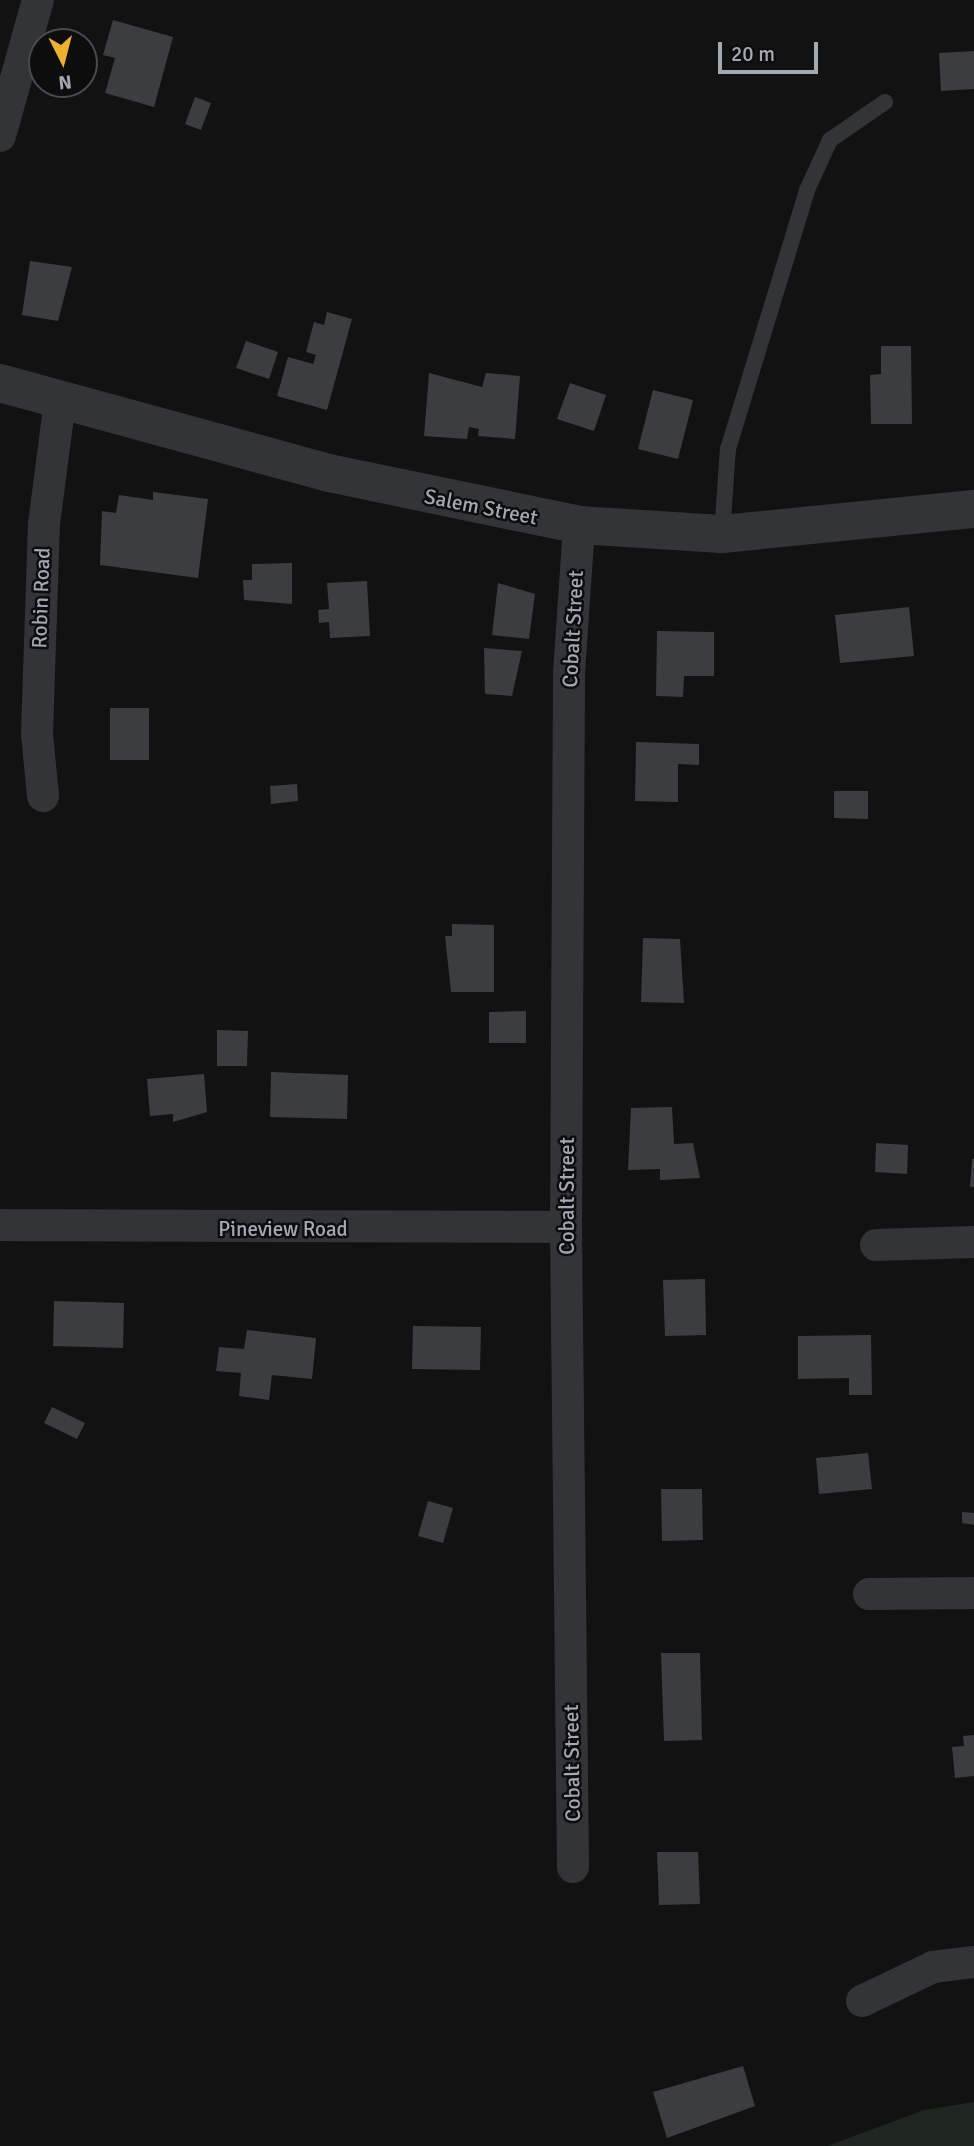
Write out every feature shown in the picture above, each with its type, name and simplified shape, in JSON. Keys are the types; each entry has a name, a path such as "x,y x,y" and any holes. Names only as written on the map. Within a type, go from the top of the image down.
{"street":[{"path":"0,136 38,0"},
{"name":"Salem Street","path":"0,383 379,485 579,525 722,534 974,509"},
{"name":"Robin Road","path":"43,796 37,734 44,524 60,400"},
{"name":"Cobalt Street","path":"573,1867 566,1227 569,673 579,525"},
{"name":"Pineview Road","path":"0,1225 566,1227"},
{"path":"876,1245 974,1242"},
{"path":"869,1594 974,1593"},
{"path":"862,2001 933,1967 974,1962"}],"lane":[{"path":"722,534 728,449 807,190 830,140 885,102"}],"shaded area":[{"path":"974,2102 974,2146 827,2146 924,2110"}],"building":[{"path":"113,20 173,37 154,107 105,93 115,58 103,55"},
{"path":"974,51 974,89 941,91 939,53"},
{"path":"195,97 211,103 201,130 185,124"},
{"path":"30,261 72,267 58,321 22,315"},
{"path":"327,312 352,319 327,410 277,396 288,357 313,364 316,355 306,352 314,322 324,325"},
{"path":"246,341 278,352 269,379 236,368"},
{"path":"881,346 911,346 912,424 871,424 870,375 881,374"},
{"path":"429,373 482,387 486,373 520,376 515,439 478,436 479,429 469,427 467,439 424,436"},
{"path":"570,383 606,395 594,431 557,419"},
{"path":"653,390 693,400 678,459 638,449"},
{"path":"153,492 208,499 198,578 100,565 102,511 116,513 119,495 153,500"},
{"path":"292,563 292,604 244,600 243,580 252,580 252,564"},
{"path":"367,581 370,636 330,638 329,622 319,623 318,610 329,609 327,583"},
{"path":"498,583 535,594 529,639 492,635"},
{"path":"909,607 914,656 840,663 835,615"},
{"path":"657,631 714,632 714,676 684,676 683,697 656,696"},
{"path":"484,648 522,651 512,696 485,694"},
{"path":"110,708 149,708 149,760 110,760"},
{"path":"636,742 699,744 699,765 678,764 678,802 635,801"},
{"path":"297,784 298,801 271,804 270,786"},
{"path":"834,791 868,791 868,819 834,818"},
{"path":"452,924 494,925 494,992 451,992 445,936 452,936"},
{"path":"643,938 680,939 684,1003 641,1002"},
{"path":"526,1011 526,1043 489,1043 489,1012"},
{"path":"217,1030 248,1031 247,1066 217,1066"},
{"path":"271,1072 348,1075 347,1119 270,1117"},
{"path":"204,1074 207,1112 173,1122 173,1114 150,1116 147,1079"},
{"path":"672,1107 674,1144 693,1143 700,1178 660,1180 660,1169 628,1170 631,1108"},
{"path":"876,1143 908,1145 907,1174 875,1172"},
{"path":"972,1159 974,1187 970,1187"},
{"path":"705,1279 706,1335 665,1336 663,1280"},
{"path":"54,1301 124,1303 123,1348 53,1346"},
{"path":"413,1326 481,1327 480,1370 412,1369"},
{"path":"247,1330 316,1338 312,1379 272,1375 269,1400 239,1396 241,1373 216,1371 219,1347 244,1349"},
{"path":"871,1335 872,1395 849,1395 849,1378 798,1379 798,1336"},
{"path":"52,1407 85,1423 77,1439 44,1423"},
{"path":"868,1453 872,1489 819,1494 816,1458"},
{"path":"661,1489 702,1489 703,1540 662,1541"},
{"path":"428,1501 453,1508 443,1543 418,1536"},
{"path":"962,1512 974,1513 974,1525 962,1523"},
{"path":"661,1653 700,1653 702,1740 664,1741"},
{"path":"974,1735 974,1776 955,1778 952,1747 964,1746 963,1736"},
{"path":"657,1852 698,1852 700,1904 659,1905"},
{"path":"743,2066 755,2106 667,2138 653,2092"}]}
